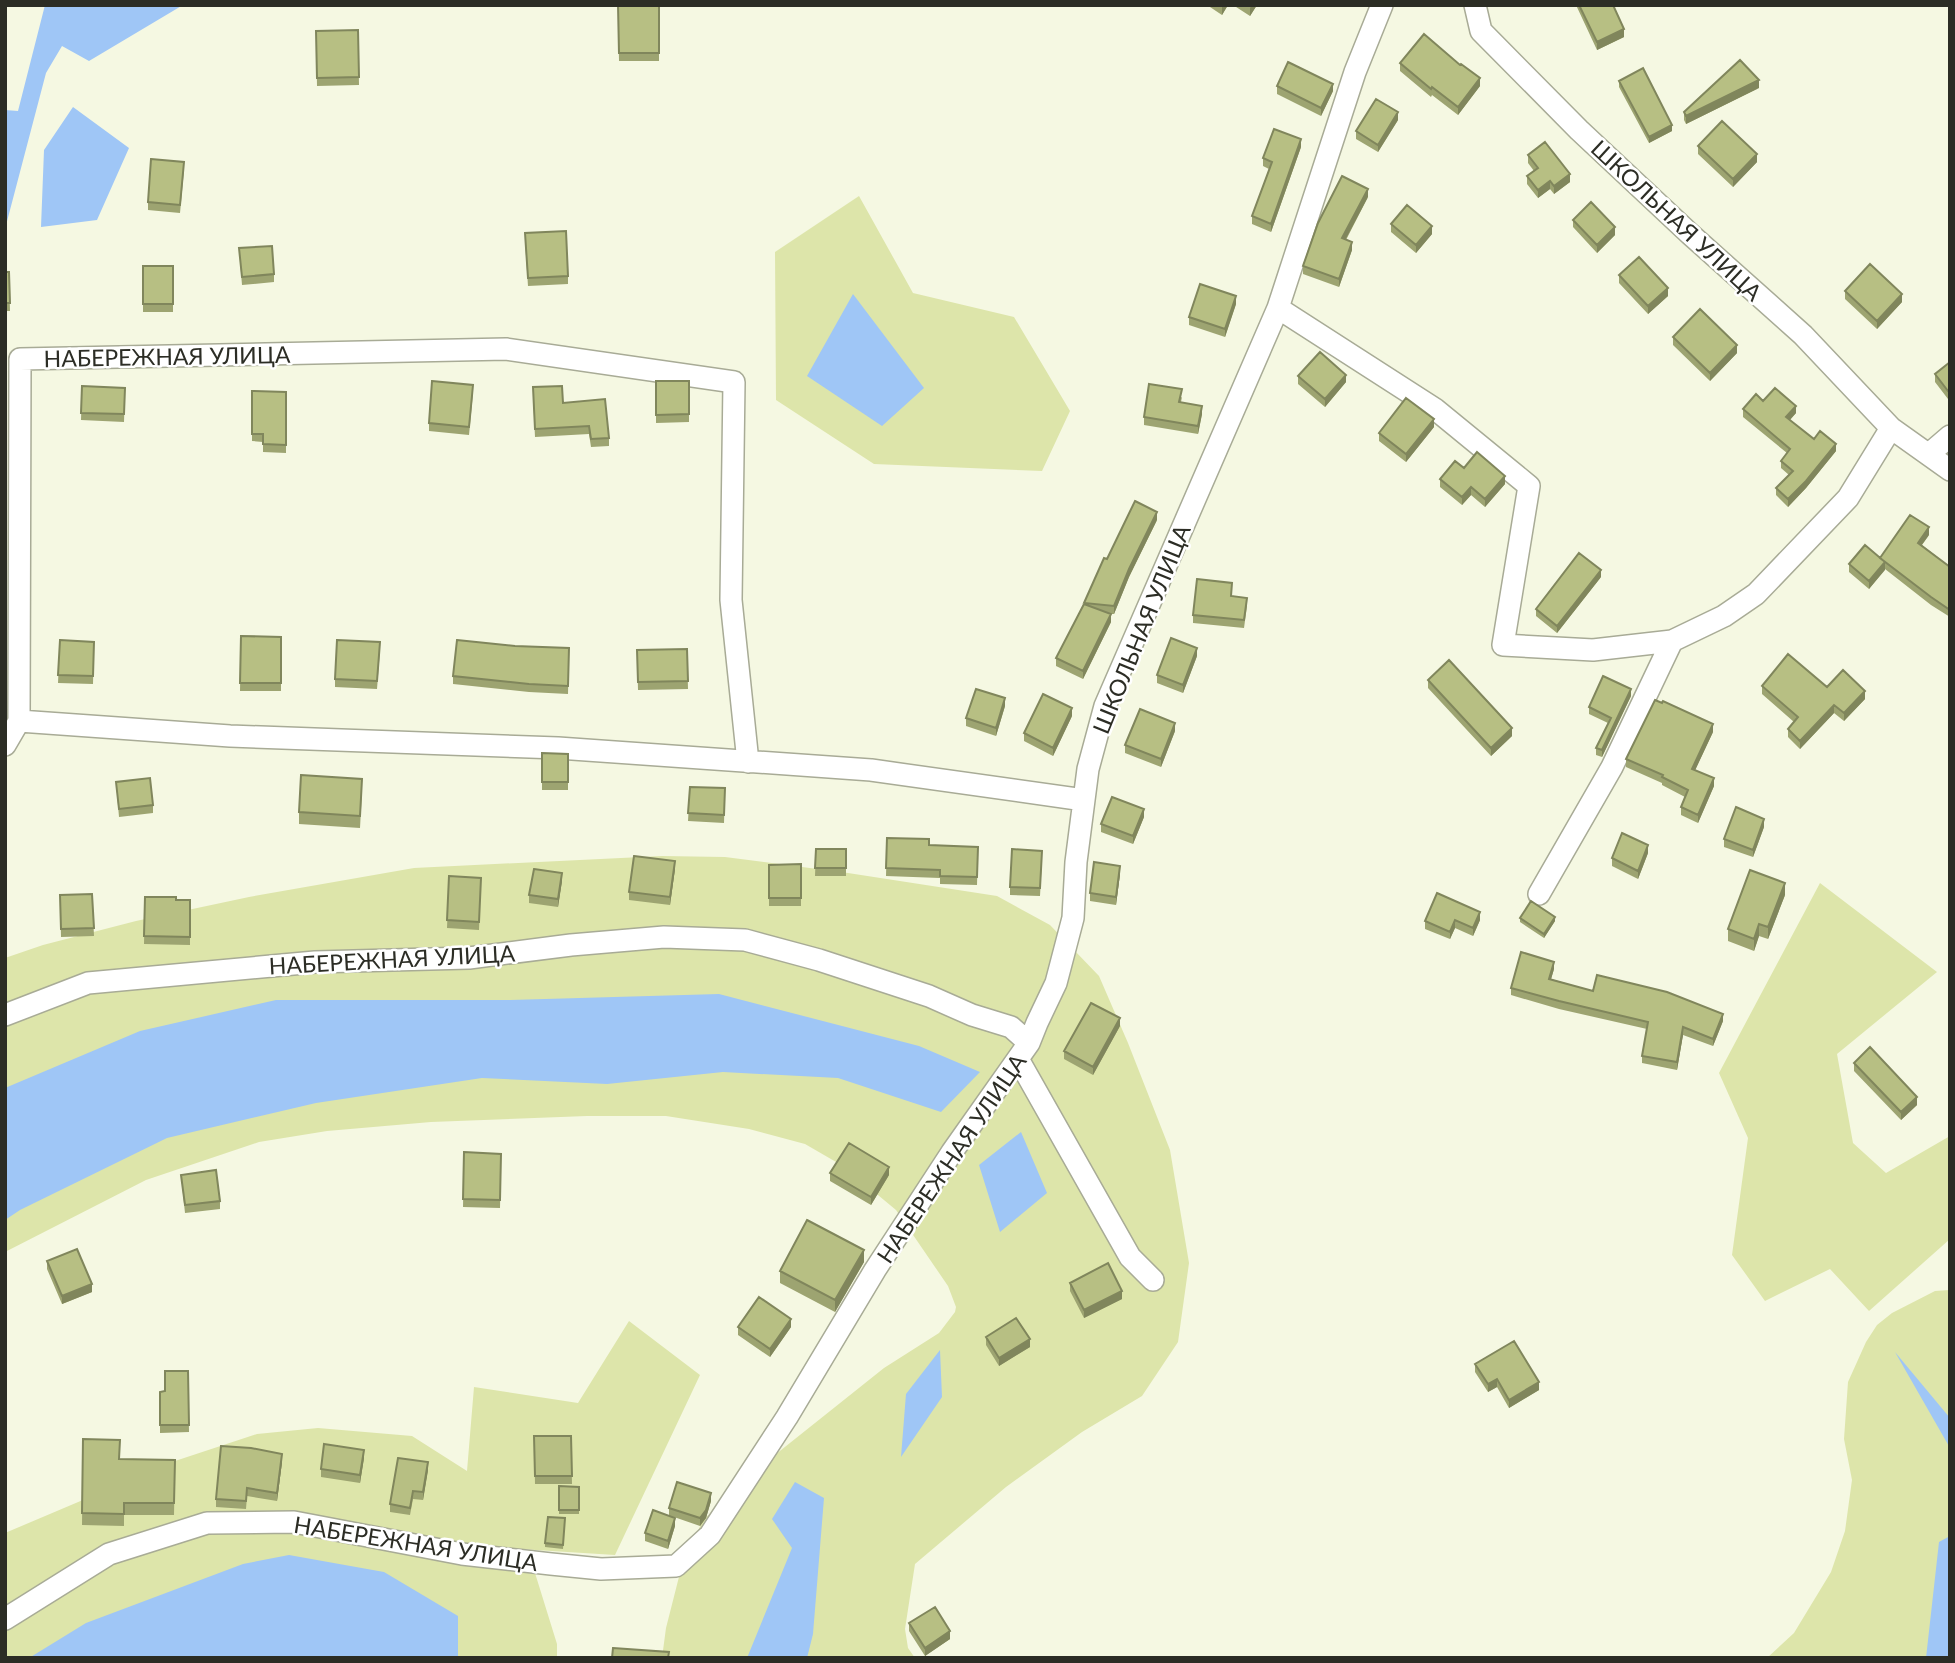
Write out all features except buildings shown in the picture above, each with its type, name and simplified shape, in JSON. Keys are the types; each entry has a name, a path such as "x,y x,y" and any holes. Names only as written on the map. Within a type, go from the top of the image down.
{"street":[{"name":"ШКОЛЬНАЯ УЛИЦА","path":"1024,1051 1056,983 1073,918 1076,862 1088,769 1105,706 1278,308 1355,72 1382,5"},
{"name":"ШКОЛЬНАЯ УЛИЦА","path":"1475,5 1481,31 1579,130 1803,335 1891,428 1950,470"},
{"path":"1278,308 1435,409 1529,486 1503,645 1593,650 1672,641 1724,616 1756,594 1848,498 1891,428"},
{"name":"НАБЕРЕЖНАЯ УЛИЦА","path":"19,721 20,359 506,349 734,382 731,600 748,762"},
{"path":"1929,454 1950,436"},
{"path":"1539,894 1612,767 1672,641"},
{"path":"5,745 19,721 230,736 558,748 871,770 1084,800"},
{"name":"НАБЕРЕЖНАЯ УЛИЦА","path":"5,1015 88,983 315,962 469,958 664,937 744,940 819,960 929,996 972,1015 1011,1027 1024,1051 952,1152 882,1259 787,1417 710,1535 676,1566 601,1569 462,1554 294,1522 207,1523 109,1554 5,1619"},
{"path":"1024,1051 1130,1257 1153,1279"}],"green space":[{"path":"859,196 913,293 1014,317 1070,411 1042,471 874,464 776,400 775,252"},
{"path":"662,856 725,857 997,896 1050,925 1099,976 1170,1150 1189,1263 1178,1342 1142,1396 1082,1432 1006,1487 915,1564 905,1629 908,1648 915,1658 662,1658 666,1628 682,1565 703,1520 761,1466 884,1368 939,1333 955,1312 956,1307 948,1286 896,1210 843,1166 805,1144 749,1129 666,1116 431,1122 327,1131 259,1142 146,1180 5,1252 5,958 43,945 136,921 249,897 414,868"},
{"path":"1820,883 1937,972 1837,1054 1853,1143 1886,1173 1950,1136 1950,1239 1869,1311 1830,1269 1765,1301 1732,1255 1748,1138 1719,1073"},
{"path":"1950,1290 1950,1658 1767,1658 1794,1633 1831,1572 1845,1531 1852,1480 1844,1439 1848,1382 1866,1342 1877,1325 1892,1313 1935,1291"},
{"path":"629,1321 700,1375 615,1555 520,1549 535,1573 557,1644 557,1658 5,1658 5,1533 175,1461 257,1434 318,1428 412,1436 467,1471 474,1387 578,1403"}],"water":[{"path":"45,5 183,5 89,61 62,46 46,73 5,229 5,110 18,111"},
{"path":"73,107 129,148 97,220 41,227 44,150"},
{"path":"853,294 924,388 882,426 807,376"},
{"path":"719,994 919,1046 980,1072 941,1112 838,1078 723,1072 607,1084 482,1078 316,1103 167,1138 20,1210 5,1220 5,1088 140,1031 276,1000 510,1000"},
{"path":"1021,1132 1047,1193 1000,1232 979,1165"},
{"path":"940,1350 942,1397 901,1457 906,1394"},
{"path":"1895,1352 1950,1418 1950,1448"},
{"path":"795,1482 824,1498 813,1634 807,1658 747,1658 792,1548 772,1519"},
{"path":"1950,1536 1950,1658 1926,1658 1939,1542"},
{"path":"289,1555 384,1572 458,1616 458,1658 29,1658 86,1623 243,1564"}]}
